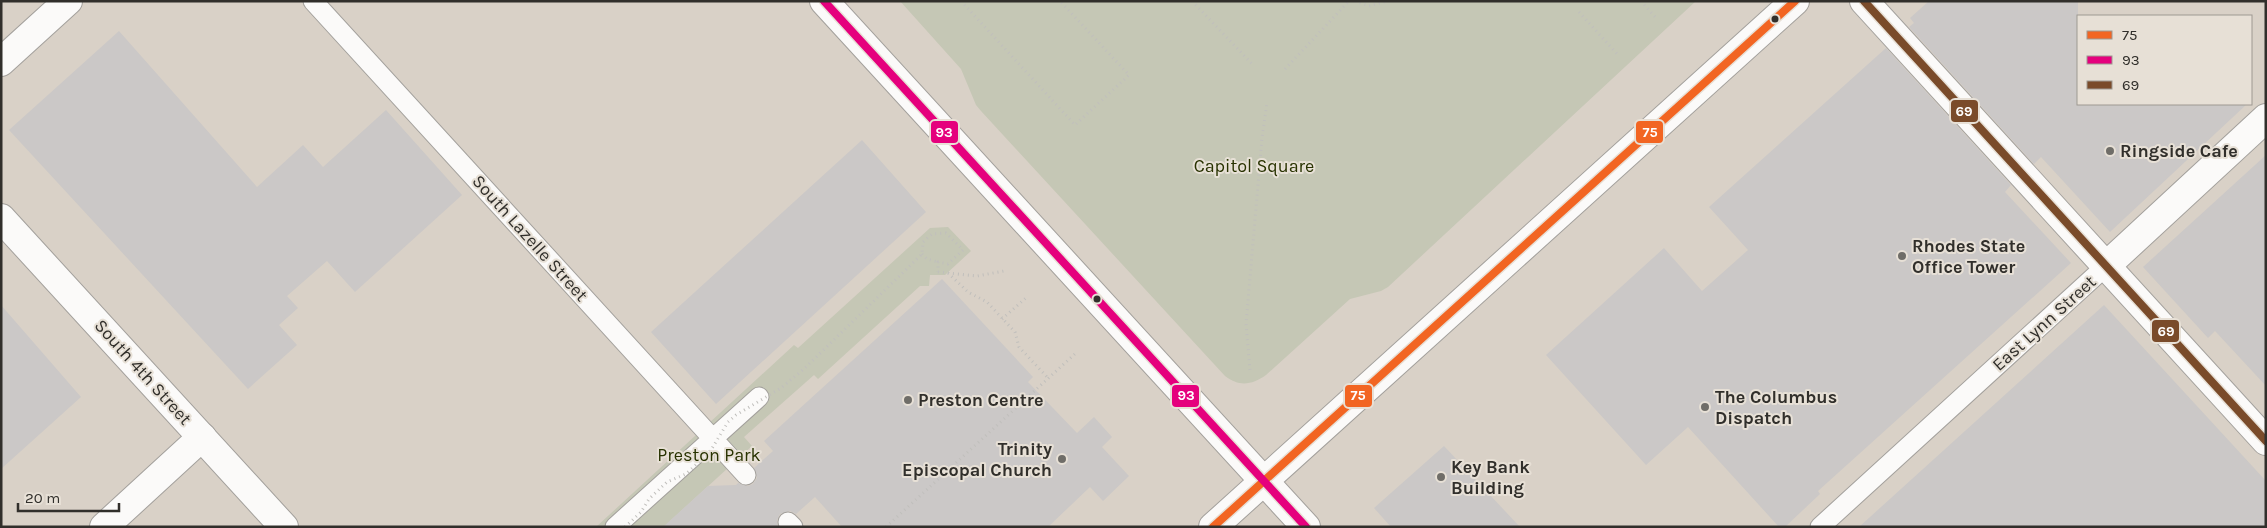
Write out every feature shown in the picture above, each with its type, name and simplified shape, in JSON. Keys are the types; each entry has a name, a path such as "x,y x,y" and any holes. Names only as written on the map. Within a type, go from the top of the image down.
{"main road":[{"path":"824,1 1306,527"},
{"path":"1213,527 1460,306 1795,1"},
{"path":"1864,1 2266,441"},
{"path":"1,62 59,4"},
{"name":"East Lynn Street","path":"2106,266 2266,118"},
{"name":"South 4th Street","path":"1,218 284,527"},
{"path":"104,527 202,437"}],"lane":[{"name":"South Lazelle Street","path":"313,1 746,475"},
{"name":"East Lynn Street","path":"1820,527 2106,266"},
{"path":"615,527 759,397"}],"path":[{"path":"961,1 1075,126 1129,75 1060,1"},
{"path":"1192,1 1254,66"},
{"path":"1285,69 1349,1"},
{"path":"1355,1 1369,6 1387,1"},
{"path":"1641,1 1657,19"},
{"path":"1579,12 1618,54"},
{"path":"1250,370 1246,324 1262,138 1267,102"},
{"path":"624,527 641,512 649,499 667,482 686,474 699,462 710,450 728,422 736,415 781,388 806,368 922,254 923,242 932,234 946,233 963,250 948,264 927,258 922,254"},
{"path":"938,262 938,272 977,276 1004,271"},
{"path":"948,273 968,292 987,302 1015,332 1019,347 1048,378"},
{"path":"1002,319 1027,297"},
{"path":"886,527 1077,352"}],"shaded area":[{"path":"1,1 2266,1 2266,527 1,527"}],"green space":[{"name":"Capitol Square","path":"900,1 1696,1 1388,287 1381,291 1350,299 1266,375 1251,383 1240,383 1230,380 1225,376 981,111 976,105 961,69"},
{"name":"Preston Park","path":"948,227 971,251 945,275 930,275 929,286 920,286 818,379 814,375 744,437 752,446 670,521 669,527 596,527 794,345 798,348 930,228"}],"building":[{"path":"1929,1 2078,1 2077,105 2246,105 2110,232 2041,157 2034,164 1909,27 1914,23 1910,18"},
{"path":"119,31 257,187 303,145 323,167 386,110 462,195 355,292 327,261 287,296 298,308 279,325 297,345 248,389 9,130"},
{"name":"Rhodes State Office Tower","path":"1886,48 2011,185 2005,192 2071,263 1818,491 1820,494 1785,527 1779,527 1688,427 1646,465 1546,355 1664,248 1702,291 1748,250 1709,207"},
{"path":"862,140 926,212 716,404 651,332"},
{"path":"2266,155 2266,386 2215,331 2208,338 2143,267"},
{"name":"Preston Centre","path":"942,279 1033,377 1028,382 1077,433 1094,417 1112,437 1102,447 1129,476 1103,501 1090,487 1048,527 842,527 815,497 796,514 790,511 780,514 777,520 778,527 663,527 708,486 736,485 738,483 748,486 753,484 757,478 754,468 773,451 764,441"},
{"path":"1,305 81,397 1,469"},
{"path":"2104,305 2266,481 2266,527 1859,527"},
{"name":"Key Bank Building","path":"1444,446 1520,527 1391,527 1374,508"}],"transit line":[{"name":"93","path":"824,1 1306,527"},
{"name":"75","path":"1213,527 1795,1"},
{"name":"69","path":"1864,1 2266,441"}],"place":[{"name":"Ringside Cafe","path":"2110,151"},
{"name":"Rhodes State Office Tower","path":"1902,256"},
{"name":"Preston Centre","path":"908,400"},
{"name":"The Columbus Dispatch","path":"1705,407"},
{"name":"Trinity Episcopal Church","path":"1062,459"},
{"name":"Key Bank Building","path":"1441,477"}]}
